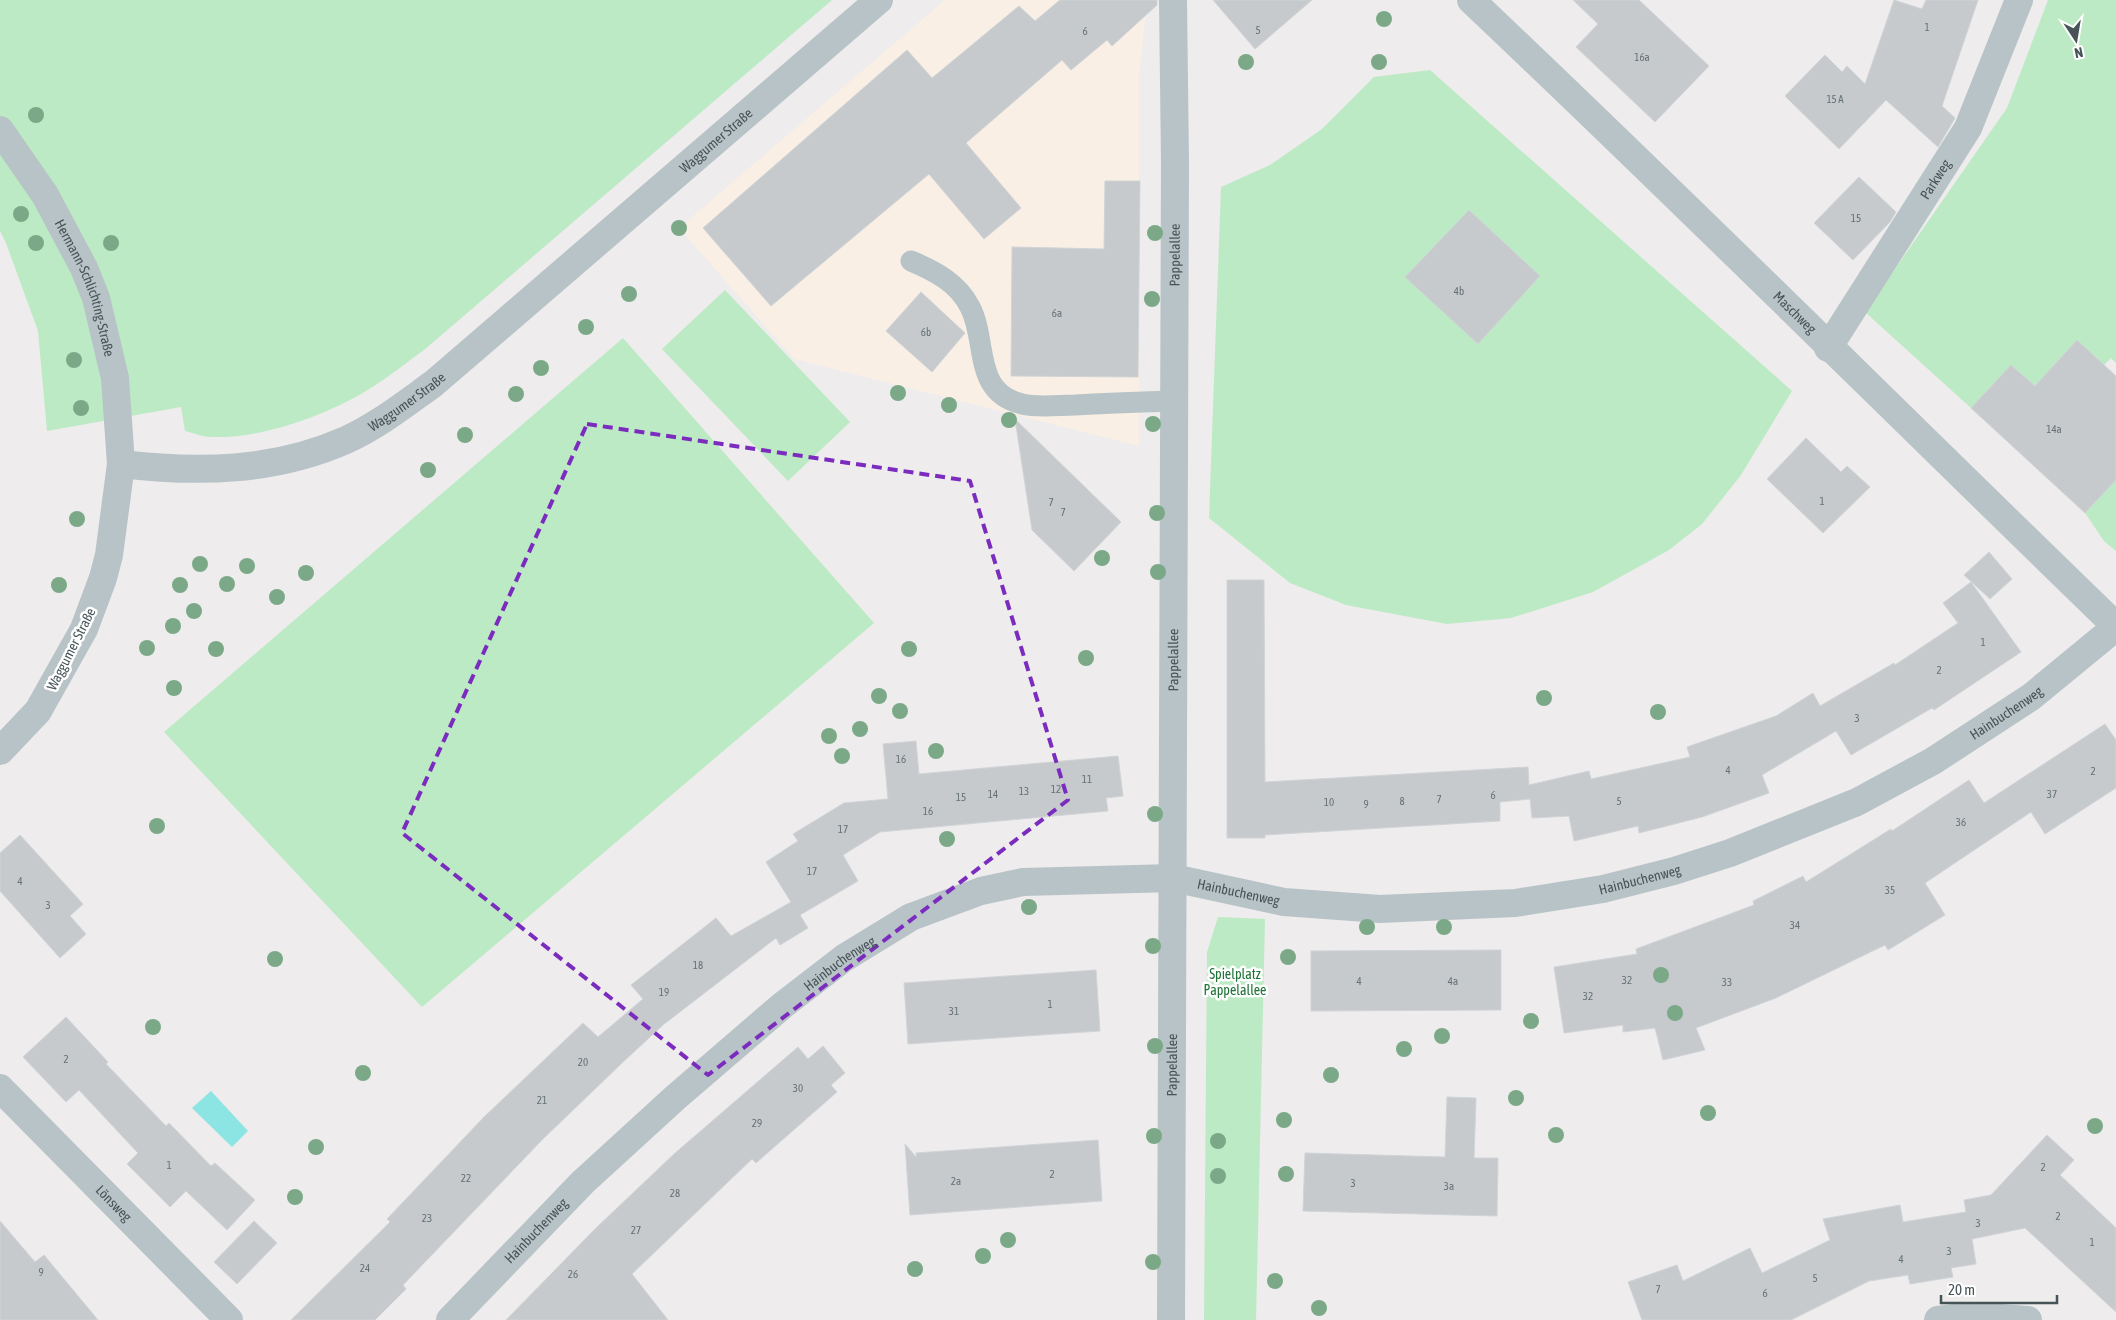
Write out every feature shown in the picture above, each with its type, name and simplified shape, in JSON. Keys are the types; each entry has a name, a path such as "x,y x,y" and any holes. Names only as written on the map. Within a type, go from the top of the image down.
{"street":[{"name":"Waggumer Straße","path":"0,751 38,711 84,629 101,584 108,555 121,464 187,470 227,470 267,464 315,452 347,440 376,423 433,384 879,0"},
{"name":"Pappelallee","path":"1171,1320 1174,401 1173,0"},
{"name":"Maschweg","path":"1471,0 1667,186 1828,348 2116,627"},
{"name":"Parkweg","path":"1828,348 1968,128 2019,0"},
{"name":"Hermann-Schlichting-Straße","path":"0,130 45,195 84,268 96,298 115,378 121,464"},
{"name":"Hainbuchenweg","path":"450,1320 584,1182 783,1005 852,953 911,917 982,891 1024,882 1173,878 1284,902 1380,910 1514,903 1602,889 1674,871 1784,833 1857,802 1934,761 2031,696 2116,627"},
{"name":"Lönsweg","path":"0,1088 229,1320"},
{"path":"1938,1320 1971,1316 2028,1320"}],"lane":[{"path":"911,262 930,269 948,280 970,305 978,323 983,364 989,380 998,391 1011,400 1038,406 1174,401"}],"highlighted area":[{"path":"587,424 970,481 1068,800 708,1075 402,833"}],"shaded area":[{"path":"945,0 1147,0 1139,78 1139,446 794,359 679,228"}],"green space":[{"path":"0,0 832,0 424,350 387,377 338,406 296,423 252,434 211,437 185,431 181,407 47,431 38,331 0,231"},
{"path":"2048,0 2116,0 2116,363 2111,358 2104,365 2035,386 2011,365 1971,408 1865,312 2007,108"},
{"path":"1430,70 1792,391 1741,475 1702,524 1669,550 1593,592 1511,618 1447,624 1346,605 1290,583 1209,518 1221,187 1270,165 1322,129 1374,77"},
{"path":"725,290 850,422 788,481 662,349"},
{"path":"623,338 874,623 422,1007 164,732"},
{"path":"2116,480 2116,551 2104,541 2085,513"},
{"name":"Spielplatz Pappelallee","path":"1218,917 1265,919 1256,1320 1204,1320 1207,952"}],"water":[{"path":"211,1091 248,1131 232,1147 192,1108"}],"building":[{"path":"1060,0 1157,0 1157,5 1112,46 1107,40 1071,70 1062,60 966,143 1021,208 984,239 929,174 771,306 703,228 907,50 932,78 1019,6 1035,21"},
{"path":"1213,0 1312,0 1255,49"},
{"path":"1573,0 1639,0 1709,66 1655,122 1576,47 1598,24"},
{"path":"1894,0 1922,9 1926,0 1978,0 1942,106 1955,118 1938,147 1886,100 1839,149 1785,96 1825,55 1842,72 1847,66 1865,84"},
{"path":"1859,177 1896,212 1890,222 1853,260 1814,223"},
{"path":"1105,181 1140,181 1138,377 1011,376 1012,247 1104,249"},
{"path":"1469,210 1540,276 1478,344 1405,277"},
{"path":"921,292 965,333 932,372 886,331"},
{"path":"2077,340 2116,376 2116,480 2085,513 1971,408 2011,365 2035,386"},
{"path":"1015,419 1121,522 1074,571 1032,530"},
{"path":"1806,438 1841,472 1847,466 1870,487 1823,533 1767,479"},
{"path":"1989,552 2012,579 1990,599 1964,575"},
{"path":"1227,580 1264,580 1265,782 1528,767 1529,785 1589,771 1591,779 1690,757 1687,747 1776,716 1813,693 1820,706 1894,663 1895,665 1958,623 1943,603 1971,582 2021,652 1934,710 1932,708 1851,755 1836,731 1762,775 1769,793 1702,817 1639,833 1638,826 1574,841 1569,816 1532,818 1530,799 1500,802 1500,821 1265,835 1265,838 1227,838"},
{"path":"2105,724 2116,740 2116,788 2045,834 2031,812 1925,883 1945,915 1888,950 1885,945 1776,998 1696,1028 1705,1050 1663,1060 1655,1028 1623,1032 1623,1025 1564,1033 1554,967 1637,954 1636,949 1754,905 1753,901 1803,876 1806,882 1891,829 1892,831 1969,780 1984,803"},
{"path":"916,741 919,774 1118,756 1123,796 1106,798 1108,811 880,832 843,855 858,881 800,915 808,928 780,945 776,938 663,1025 542,1140 403,1285 406,1289 375,1320 291,1320 390,1222 387,1219 484,1117 583,1023 598,1037 643,999 631,985 716,918 731,936 791,902 766,862 798,841 793,834 844,803 888,799 883,744"},
{"path":"20,835 83,904 70,916 86,934 60,958 0,891 0,853"},
{"path":"1501,950 1501,1010 1311,1011 1311,951"},
{"path":"1096,970 1100,1031 908,1044 904,983"},
{"path":"66,1017 108,1062 106,1064 166,1126 169,1123 211,1166 215,1163 255,1200 227,1230 186,1191 170,1207 127,1164 138,1153 79,1090 66,1102 23,1057"},
{"path":"823,1046 845,1073 831,1085 837,1092 756,1163 752,1159 632,1274 668,1320 506,1320 596,1228 674,1154 798,1047 808,1059"},
{"path":"1447,1097 1476,1098 1474,1158 1498,1158 1497,1216 1303,1211 1305,1153 1445,1157"},
{"path":"2047,1135 2074,1160 2060,1175 2116,1228 2116,1312 2025,1228 1972,1239 1976,1264 1951,1268 1953,1277 1910,1284 1908,1275 1869,1281 1791,1320 1642,1320 1628,1282 1677,1265 1683,1281 1750,1248 1762,1273 1830,1240 1823,1219 1900,1205 1903,1222 1966,1212 1964,1200 1991,1195"},
{"path":"1098,1140 1102,1201 910,1215 905,1144 916,1157 916,1153"},
{"path":"0,1221 35,1262 44,1255 98,1320 0,1320"},
{"path":"254,1221 277,1243 237,1284 214,1262"}]}
